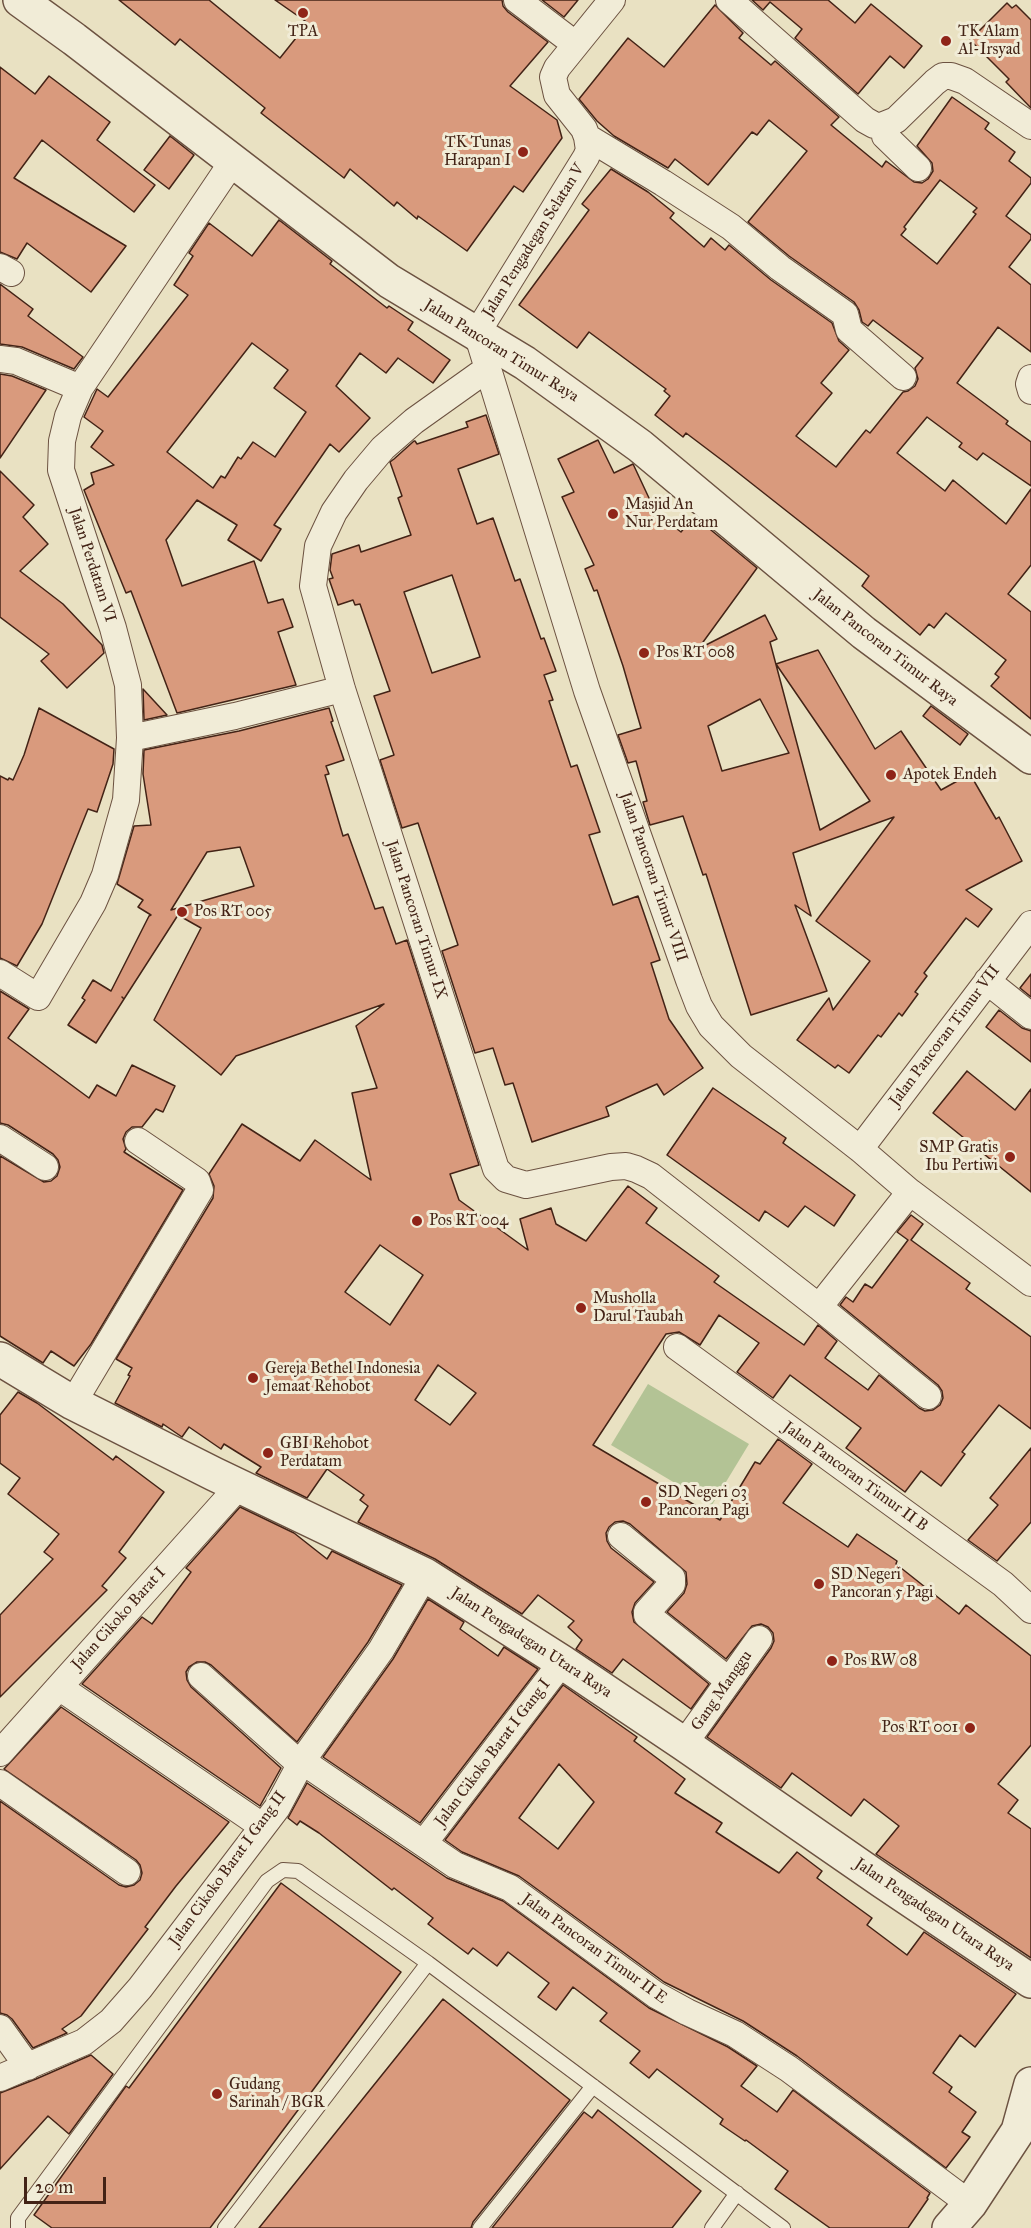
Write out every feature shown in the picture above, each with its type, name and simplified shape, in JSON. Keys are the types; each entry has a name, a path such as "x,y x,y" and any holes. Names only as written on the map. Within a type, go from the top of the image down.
{"street":[{"name":"Jalan Pancoran Timur Raya","path":"20,0 354,256 389,281 557,384 640,446 864,633 1031,757"},
{"path":"516,0 575,44"},
{"path":"612,0 556,68 553,77 553,86 557,95 584,129 587,137 731,226 780,268 845,314 849,330 903,377"},
{"path":"729,0 865,120 874,125 884,125 896,120 935,82 943,76 951,76 965,81 1031,126"},
{"path":"884,125 885,136 918,168"},
{"name":"Jalan Pengadegan Selatan V","path":"477,333 586,157 589,150 587,137"},
{"name":"Jalan Perdatam VI","path":"0,973 38,997 93,903 105,875 126,800 130,738 129,685 113,628 61,470 62,441 69,416 81,388 233,161"},
{"name":"Jalan Pancoran Timur VIII","path":"477,333 587,691 699,1006 711,1026 741,1056 860,1149 910,1192 1031,1283"},
{"path":"0,358 16,360 81,388"},
{"name":"Jalan Pancoran Timur IX","path":"487,369 439,402 383,448 356,480 334,512 318,546 313,586 342,689 496,1169 506,1179 526,1185 611,1167 626,1166 651,1176 819,1307 928,1396"},
{"path":"1031,378 1029,384 1031,391"},
{"path":"130,738 235,716 342,689"},
{"name":"Jalan Pancoran Timur VII","path":"860,1149 1031,924"},
{"path":"987,981 1031,1016"},
{"path":"0,1138 45,1167"},
{"path":"73,1403 200,1190 197,1181 138,1141"},
{"path":"819,1307 910,1192"},
{"name":"Jalan Pancoran Timur II B","path":"676,1347 993,1578 1031,1610"},
{"name":"Jalan Pengadegan Utara Raya","path":"0,1359 73,1403 425,1575 562,1662 1031,1981"},
{"name":"Jalan Cikoko Barat I","path":"0,1753 239,1486"},
{"path":"621,1536 672,1578 672,1584 647,1615 728,1680"},
{"name":"Jalan Cikoko Barat I Gang II","path":"0,2078 84,2042 111,2021 140,1988 277,1809 301,1763 381,1650 425,1575"},
{"name":"Gang Manggu","path":"684,1744 759,1639"},
{"name":"Jalan Cikoko Barat I Gang I","path":"424,1843 562,1662"},
{"name":"Jalan Pancoran Timur II E","path":"201,1676 301,1763 455,1865 510,1888 656,1995 735,2034 789,2069 960,2216"},
{"path":"59,1687 262,1826"},
{"path":"0,1783 127,1872"},
{"path":"0,2028 28,2067"},
{"path":"960,2216 1021,2135 1031,2084"}],"lane":[{"path":"18,2228 18,2218 33,2201 267,1881 283,1870 298,1872 428,1963 783,2228"},
{"path":"225,2228 428,1963"},
{"path":"480,2228 593,2086"},
{"path":"712,2228 737,2193"}],"green space":[{"path":"648,1384 749,1444 712,1505 611,1445"}],"building":[{"path":"119,0 209,0 280,58 308,23 275,0 502,0 508,12 548,42 510,86 557,120 562,138 523,192 514,186 467,251 418,216 417,219 397,202 394,206 350,169 344,178 261,113 265,108 180,39 175,45"},
{"path":"542,0 578,0 564,17"},
{"path":"752,0 828,0 855,23 871,4 922,46 904,68 890,56 858,94 795,38 802,29 770,2 763,10"},
{"path":"1007,3 1012,8 1016,5 1031,20 1031,108 1006,82 1009,79 970,40"},
{"path":"715,5 743,33 739,38 771,65 775,61 839,117 831,125 882,167 886,161 914,182 922,183 928,179 933,171 932,163 917,146 952,97 989,123 985,129 1015,152 1009,161 1031,178 1031,183 1006,216 1031,235 1031,239 1009,267 1031,285 1031,352 998,327 957,383 1008,421 1006,424 1031,442 1031,486 983,453 977,460 959,447 962,443 927,417 897,453 945,491 953,480 1006,524 1031,489 1031,565 1008,594 1031,612 1031,719 991,686 999,677 995,674 1006,660 946,613 934,628 929,624 920,635 862,586 869,576 686,433 683,437 655,415 670,396 664,391 666,389 589,332 577,348 519,305 589,210 582,204 611,169 648,192 674,213 670,218 704,247 711,238 725,250 729,245 771,280 832,323 839,341 849,350 821,383 832,393 796,436 836,467 866,430 870,433 903,392 915,386 918,379 915,368 923,358 873,320 868,326 862,322 854,302 789,256 748,222 807,151 769,120 757,135 752,132 708,185 675,159 668,168 614,136 597,121 579,99 628,38 664,67","holes":["940,180 977,208 973,212 976,214 937,264 901,235 906,229 904,227"]},
{"path":"0,67 35,94 49,76 110,122 97,140 155,185 134,212 42,140 14,178 126,246 91,292 27,243 17,259 0,252"},
{"path":"170,136 194,155 169,189 144,170"},
{"path":"279,220 332,261 330,264 387,308 389,306 413,322 408,330 450,360 433,383 398,358 386,373 360,353 336,386 370,418 339,452 330,444 274,525 281,529 261,561 228,540 237,525 197,500 166,540 182,586 254,561 268,603 283,599 293,627 278,632 296,685 177,713 131,591 126,593 84,490 94,484 91,473 114,465 91,447 103,431 84,417 97,389 108,397 188,295 174,285 193,256 189,253 209,223 252,256","holes":["252,343 288,370 274,388 306,412 275,457 253,442 241,459 238,457 225,478 221,476 213,488 167,452"]},
{"path":"0,284 33,309 28,316 83,357 74,369 22,347 0,344"},
{"path":"0,374 12,376 46,390 0,458"},
{"path":"486,415 499,454 458,469 477,524 493,518 515,581 520,579 541,639 544,638 556,671 544,675 553,700 549,701 571,767 577,765 600,832 589,835 613,905 638,896 660,960 651,963 669,1019 703,1068 664,1095 657,1084 606,1107 609,1116 532,1142 513,1083 505,1085 493,1048 475,1053 442,951 458,945 418,823 402,828 380,760 394,755 374,696 390,691 360,604 355,605 353,600 338,605 329,579 333,578 330,570 332,554 359,545 361,552 411,535 398,498 402,496 390,462 414,441 417,444 468,427 466,422","holes":["452,575 480,657 432,673 404,592"]},
{"path":"598,440 614,473 633,464 656,513 681,532 694,516 757,568 698,649 765,615 777,639 770,642 820,830 870,801 776,664 818,650 875,749 901,731 941,790 970,774 996,819 999,817 1022,861 966,890 992,909 978,927 966,918 924,973 927,976 915,992 918,994 902,1016 899,1013 881,1037 878,1035 849,1073 838,1065 835,1068 797,1040 829,998 833,1010 870,961 816,921 894,817 793,853 811,916 795,905 827,991 751,1015 706,874 703,875 683,816 650,825 643,802 647,801 636,761 628,763 618,735 641,728 597,590 594,591 585,569 594,565 562,497 574,492 558,459","holes":["760,699 789,753 722,771 708,726"]},
{"path":"0,471 34,505 23,517 48,544 20,571 63,604 102,645 104,653 67,688 41,661 49,654 0,617"},
{"path":"143,689 167,715 144,720"},
{"path":"931,706 968,734 960,745 923,716"},
{"path":"39,708 114,749 113,764 97,812 88,809 42,924 17,966 0,958 0,776 13,780 24,755"},
{"path":"329,708 333,721 331,722 344,760 326,766 329,774 325,775 343,836 348,834 375,909 383,907 396,944 407,940 479,1165 450,1174 459,1200 528,1250 520,1219 551,1208 556,1224 586,1241 628,1186 657,1208 646,1223 719,1276 714,1282 804,1345 818,1325 837,1341 825,1358 868,1390 879,1375 925,1411 933,1410 940,1405 943,1398 938,1385 840,1305 846,1297 853,1302 865,1284 872,1288 908,1240 897,1232 911,1215 923,1224 911,1240 970,1283 966,1289 1031,1337 1031,1429 999,1405 962,1452 965,1454 941,1486 921,1471 905,1492 846,1448 861,1428 790,1375 773,1398 737,1372 759,1343 719,1315 700,1345 679,1332 666,1334 593,1445 720,1520 755,1462 760,1464 778,1439 812,1464 783,1503 848,1547 857,1534 897,1561 896,1564 959,1614 966,1605 1031,1656 1031,1745 998,1784 1018,1800 1008,1813 1031,1829 1031,1958 876,1854 899,1826 864,1799 851,1816 792,1773 781,1788 707,1737 771,1648 774,1641 773,1633 761,1624 752,1626 726,1659 667,1612 684,1593 687,1584 686,1572 630,1524 623,1521 615,1522 606,1533 607,1541 611,1548 654,1582 635,1603 632,1612 634,1622 709,1684 691,1709 623,1659 612,1673 576,1649 582,1640 568,1627 574,1621 538,1595 522,1614 435,1559 358,1522 368,1506 360,1500 364,1495 327,1469 307,1498 256,1473 261,1467 224,1444 221,1449 189,1427 182,1437 163,1424 162,1427 115,1403 132,1368 116,1359 213,1198 214,1186 209,1174 242,1124 300,1161 315,1140 371,1180 352,1093 377,1088 356,1026 384,1004 236,1056 221,1075 154,1020 201,928 178,915 96,1043 68,1025 85,1000 82,998 93,980 111,991 151,915 138,907 143,900 117,884 134,826 151,825 143,774 144,750 239,731","holes":["240,847 254,886 171,910 207,852","380,1245 423,1275 390,1325 345,1292","438,1365 476,1393 450,1425 415,1400"]},
{"path":"1031,974 1031,997 1020,988"},
{"path":"0,991 29,1009 8,1038 89,1098 97,1085 116,1096 132,1065 175,1086 163,1112 156,1109 142,1127 132,1127 126,1132 123,1139 126,1149 124,1152 183,1190 91,1344 74,1366 51,1351 43,1363 0,1336 0,1156 44,1182 51,1181 57,1176 60,1167 53,1154 8,1125 0,1123"},
{"path":"999,1010 1022,1028 1031,1031 1031,1062 986,1027"},
{"name":"SMP Gratis Ibu Pertiwi","path":"967,1071 1015,1110 1031,1089 1031,1192 933,1113"},
{"path":"713,1088 786,1138 783,1143 855,1195 834,1226 805,1206 788,1227 765,1211 759,1221 667,1155"},
{"path":"18,1392 37,1403 113,1460 116,1456 164,1492 119,1552 126,1558 102,1586 107,1590 0,1697 0,1615 53,1559 44,1552 59,1534 8,1494 20,1478 0,1463 0,1415"},
{"path":"1031,1448 1031,1522 997,1561 968,1540 998,1505 990,1498"},
{"path":"240,1507 294,1533 327,1559 332,1551 402,1585 368,1642 297,1742 211,1665 197,1662 189,1667 186,1672 191,1687 281,1768 260,1806 82,1684 142,1617 152,1624 191,1572 186,1568"},
{"path":"428,1599 464,1622 460,1629 498,1656 504,1647 538,1669 420,1823 323,1757 393,1659"},
{"path":"563,1685 637,1737 634,1741 685,1779 675,1793 722,1823 716,1832 779,1873 797,1852 822,1871 817,1878 872,1918 867,1925 907,1955 924,1932 1016,1994 975,2047 960,2035 933,2073 952,2087 949,2092 976,2112 962,2132 970,2137 946,2168 797,2056 743,2021 664,1982 519,1876 462,1852 445,1840","holes":["559,1764 594,1802 558,1849 519,1818"]},
{"path":"61,1707 229,1822 176,1886 145,1927 148,1929 81,2016 62,2029 67,2033 33,2048 12,2019 0,2013 0,1801 119,1885 126,1887 134,1885 140,1880 142,1873 136,1860 4,1769"},
{"path":"307,1783 447,1878 503,1901 649,2008 728,2047 757,2066 741,2086 777,2112 793,2090 930,2193 908,2228 830,2228 775,2189 788,2171 720,2124 723,2119 657,2069 649,2078 630,2063 640,2051 600,2021 607,2013 573,1987 556,2010 538,1997 549,1983 508,1952 497,1966 473,1948 468,1954 428,1924 433,1918 394,1888 392,1890 319,1833 300,1821 297,1825 288,1818"},
{"name":"Gudang Sarinah / BGR","path":"281,1883 401,1972 210,2228 52,2228 34,2215 126,2086 129,2088"},
{"name":"Gudang Sarinah / BGR","path":"443,1999 570,2100 473,2222 471,2228 259,2228"},
{"path":"91,2055 113,2074 69,2134 48,2116 0,2169 0,2093"},
{"path":"598,2110 701,2191 672,2228 492,2228 584,2112 592,2118"}],"place":[{"name":"TPA","path":"303,13"},
{"name":"TK Alam Al-Irsyad","path":"946,41"},
{"name":"TK Tunas Harapan I","path":"523,152"},
{"name":"Masjid An Nur Perdatam","path":"613,514"},
{"name":"Pos RT 008","path":"644,653"},
{"name":"Apotek Endeh","path":"891,775"},
{"name":"Pos RT 005","path":"182,912"},
{"name":"SMP Gratis Ibu Pertiwi","path":"1010,1157"},
{"name":"Pos RT 004","path":"417,1221"},
{"name":"Musholla Darul Taubah","path":"581,1308"},
{"name":"Gereja Bethel Indonesia Jemaat Rehobot","path":"253,1378"},
{"name":"GBI Rehobot Perdatam","path":"268,1453"},
{"name":"SD Negeri 03 Pancoran Pagi","path":"646,1502"},
{"name":"SD Negeri Pancoran 5 Pagi","path":"819,1584"},
{"name":"Pos RW 08","path":"832,1661"},
{"name":"Pos RT 001","path":"970,1728"},
{"name":"Gudang Sarinah / BGR","path":"217,2094"}]}
